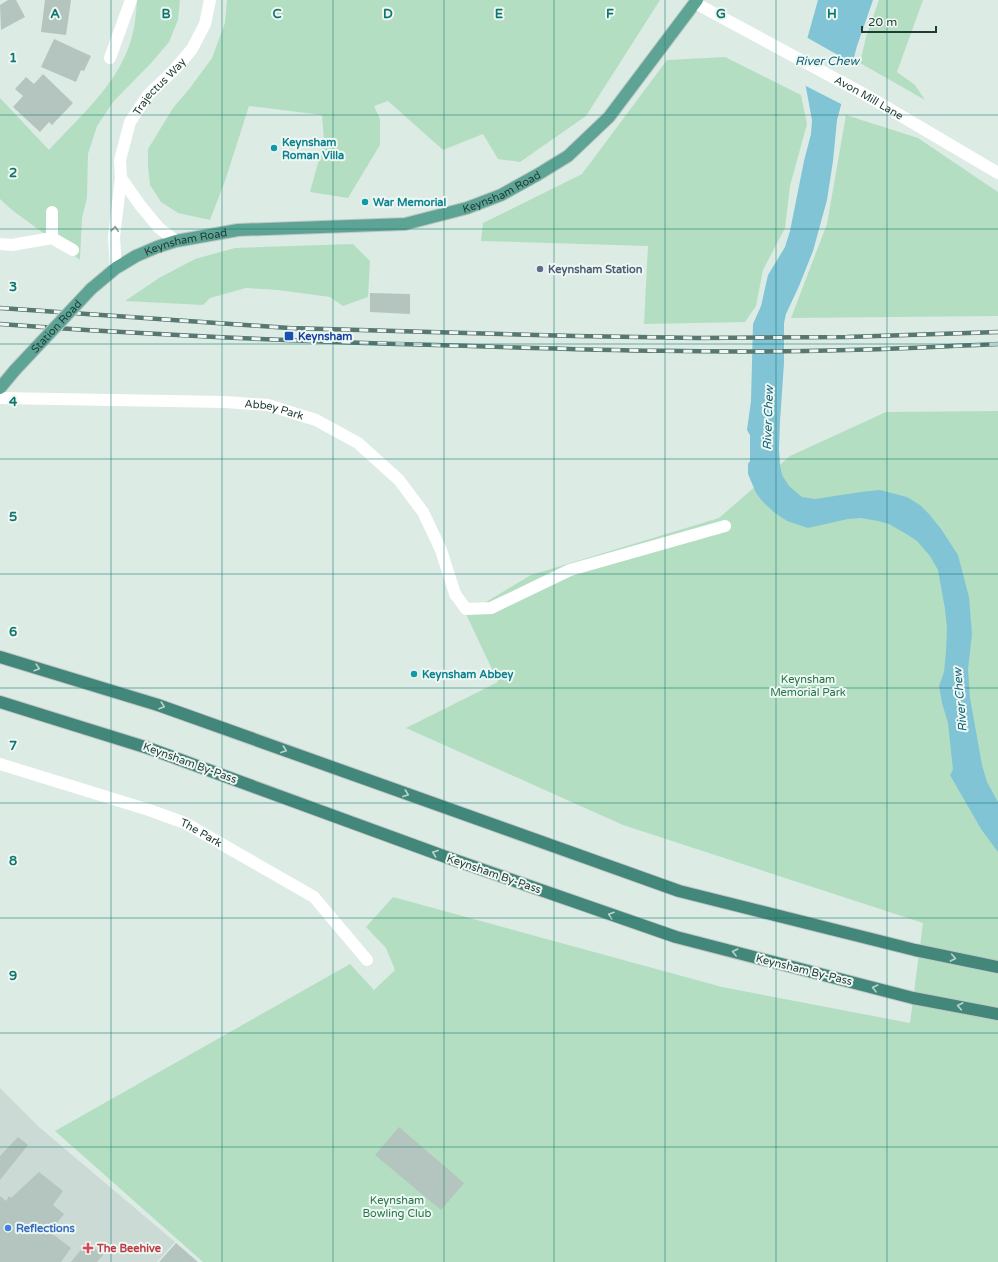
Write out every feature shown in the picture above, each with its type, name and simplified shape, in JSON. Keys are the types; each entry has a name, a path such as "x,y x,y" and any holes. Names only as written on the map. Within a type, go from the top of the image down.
{"highway":[{"path":"0,657 158,705 679,891 915,950 998,967"},
{"name":"Keynsham By-Pass","path":"0,702 148,748 446,857 676,937 913,998 998,1014"}],"main road":[{"name":"Keynsham Road","path":"116,268 136,256 176,241 238,230 405,224 467,208 501,195 568,156 609,117 696,2"},
{"name":"Station Road","path":"0,388 91,289 116,268"}],"street":[{"path":"110,58 131,0"},
{"name":"Trajectus Way","path":"116,268 114,237 121,178 120,160 130,122 148,95 175,69 192,49 205,24 210,0"},
{"name":"Avon Mill Lane","path":"696,2 864,94 998,174"},
{"path":"121,178 140,205 159,228 176,241"},
{"path":"52,212 52,238"},
{"path":"0,244 12,244 52,238 73,250"},
{"name":"Abbey Park","path":"0,398 254,404 268,405 316,420 358,443 399,480 423,512 441,550 455,594 466,609 491,608 570,570 725,526"},
{"name":"The Park","path":"0,764 142,808 185,823 314,898 367,960"}],"shaded area":[{"path":"0,1088 39,1127 175,1242 157,1262 0,1262"}],"green space":[{"path":"137,0 180,0 178,20 169,42 153,61 113,102 97,126 88,154 87,198 82,218 80,260 12,210 0,199 0,98 49,150 96,100 116,73 124,59 132,38"},
{"path":"227,0 660,0 586,116 520,162 498,159 483,134 443,150 388,101 374,106 380,119 380,145 348,198 310,192 324,141 322,115 249,106 225,181 210,220 178,213 161,202 150,185 148,149 173,108 212,58 225,23"},
{"path":"879,0 923,0 897,72 915,85 925,100 860,63 866,37"},
{"path":"725,57 801,95 807,124 790,186 785,228 763,270 756,306 745,322 644,324 648,246 481,241 483,223 582,174 667,60"},
{"path":"846,115 918,138 998,192 998,316 791,318 827,224"},
{"path":"353,244 370,261 368,297 343,306 330,297 278,290 246,288 210,298 203,305 125,301 159,278 195,259 235,248"},
{"name":"Keynsham Memorial Park","path":"998,411 998,1262 203,1262 55,1131 350,964 374,990 395,970 386,948 366,927 393,897 722,987 910,1023 923,923 623,825 406,728 498,682 466,614 531,575 719,518 790,456 886,412"}],"water":[{"name":"River Chew","path":"818,0 873,0 857,46 837,120 827,200 813,251 786,314 784,323 784,363 779,449 782,475 789,486 802,497 815,499 880,490 907,497 920,505 929,514 958,555 969,597 972,634 968,669 970,698 982,765 987,782 998,802 998,852 981,829 950,775 953,770 948,723 939,686 944,672 947,628 938,570 930,556 917,541 889,524 878,521 861,518 848,519 808,528 787,521 763,502 756,493 748,474 748,464 750,461 750,435 747,430 751,401 753,324 761,306 768,275 785,247 790,231 811,134 812,120 801,61"}],"pier":[{"path":"806,37 854,64 843,105 804,85 799,61"}],"building":[{"path":"8,0 16,0 25,17 1,30 0,5"},
{"path":"45,0 71,0 66,35 41,32"},
{"path":"54,39 91,56 84,71 81,70 76,82 41,67"},
{"path":"43,74 73,103 52,125 49,122 40,132 13,107 23,96 15,89 26,77 34,84"},
{"path":"370,293 410,294 410,314 370,312"},
{"path":"399,1127 464,1183 441,1210 375,1155"},
{"path":"18,1137 28,1145 0,1180 0,1156"},
{"path":"39,1172 63,1191 53,1205 64,1214 50,1232 71,1248 61,1262 0,1262 0,1196 6,1201 9,1196 11,1198"},
{"name":"The Beehive","path":"87,1242 103,1255 97,1262 71,1262"},
{"path":"176,1243 198,1262 159,1262"}],"railway":[{"path":"0,308 289,328 575,336 698,338 847,337 998,332"},
{"path":"0,324 273,339 539,348 796,351 998,344"}],"place":[{"name":"Keynsham Roman Villa","path":"274,148"},
{"name":"War Memorial","path":"365,202"},
{"name":"Keynsham Station","path":"540,269"},
{"name":"Keynsham","path":"289,336"},
{"name":"Keynsham Abbey","path":"414,674"},
{"name":"Reflections","path":"8,1228"},
{"name":"The Beehive","path":"88,1248"}],"park label":[{"name":"Keynsham Bowling Club","path":"397,1206"}]}
